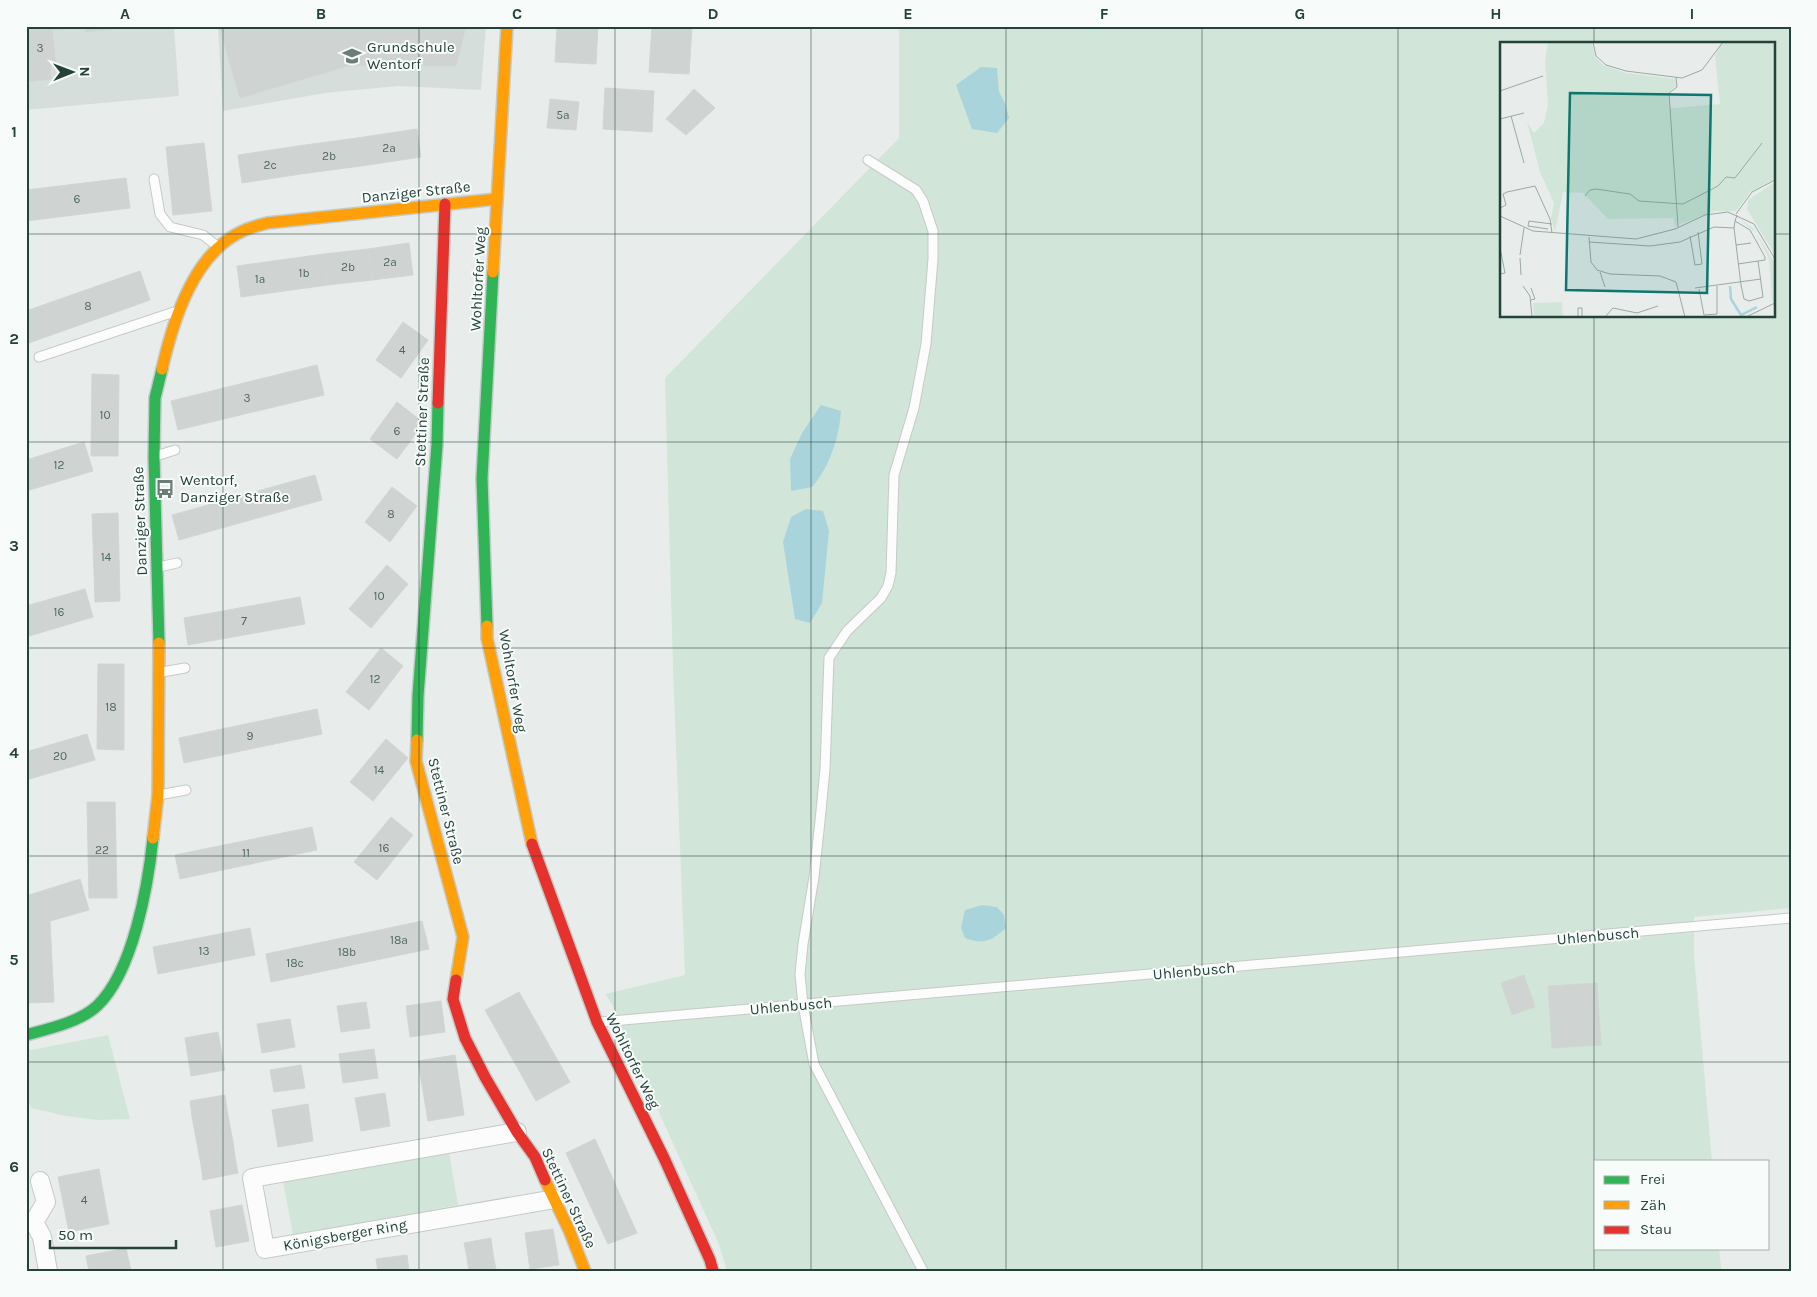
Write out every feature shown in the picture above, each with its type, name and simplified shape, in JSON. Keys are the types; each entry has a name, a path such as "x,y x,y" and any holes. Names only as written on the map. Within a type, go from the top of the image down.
{"street":[{"name":"Wohltorfer Weg","path":"507,26 482,478 488,638 531,842 597,1022 664,1158 710,1260 713,1271"},
{"name":"Danziger Straße","path":"26,1035 68,1023 96,1008 116,982 128,953 142,904 151,859 158,796 159,673 154,457 155,398 171,330 193,280 210,256 232,237 244,230 266,223 497,199"},
{"name":"Stettiner Straße","path":"444,204 437,445 418,696 416,761 463,936 453,999 465,1038 534,1157 555,1199 585,1271"},
{"name":"Königsberger Ring","path":"518,1132 252,1178 265,1249 555,1199"},
{"path":"40,1181 46,1202 30,1220 42,1237 48,1271"}],"lane":[{"path":"868,160 916,190 923,201 932,230 933,259 924,354 914,408 894,475 891,573 888,586 881,598 847,631 829,658 822,804 800,974 803,1004 814,1064 923,1271"},
{"path":"154,179 160,214 170,227 204,235 219,248"},
{"path":"39,357 179,310"},
{"path":"154,457 176,450"},
{"path":"157,568 177,563"},
{"path":"159,673 185,668"},
{"path":"158,796 186,790"},
{"path":"142,904 154,902"},
{"name":"Uhlenbusch","path":"597,1022 1791,918"}],"shaded area":[{"path":"26,26 174,26 179,96 26,110"},
{"name":"Grundschule Wentorf","path":"218,26 486,26 481,90 398,86 325,93 223,111"}],"green space":[{"path":"899,26 1791,26 1791,908 1694,917 1694,955 1712,1160 1594,1160 1594,1250 1719,1250 1721,1268 1724,1271 727,1271 718,1242 625,1038 612,1004 605,994 685,975 673,669 665,378 899,138"},
{"path":"108,1035 130,1119 98,1120 66,1116 31,1108 26,1095 26,1051"},
{"path":"449,1152 458,1205 293,1235 283,1181"}],"water":[{"path":"981,67 997,68 999,92 1005,103 1009,118 997,133 972,129 956,85"},
{"path":"821,405 841,411 836,441 829,461 812,487 791,491 790,459 802,433"},
{"path":"806,509 823,511 829,531 822,603 810,623 795,619 783,542 791,517"},
{"path":"982,905 997,907 1004,915 1006,928 987,940 977,941 965,938 961,928 965,910"}],"building":[{"path":"26,26 112,26 112,29 85,32 85,27 52,30 56,65 50,66 51,79 26,82"},
{"name":"Grundschule Wentorf","path":"219,26 466,26 456,66 351,65 240,98"},
{"path":"557,26 598,26 596,64 555,62"},
{"path":"652,26 692,26 689,74 649,72"},
{"path":"605,88 654,91 652,132 603,129"},
{"path":"694,89 715,108 686,135 666,119"},
{"path":"550,99 579,102 576,130 547,128"},
{"path":"417,129 421,157 361,166 357,138"},
{"path":"357,138 361,166 301,174 298,146"},
{"path":"204,143 212,211 173,215 166,147"},
{"path":"298,146 301,174 242,183 238,155"},
{"path":"126,178 130,208 26,221 26,190"},
{"path":"409,243 413,275 372,280 368,249"},
{"path":"368,249 372,280 328,285 324,254"},
{"path":"324,254 328,285 284,291 280,260"},
{"path":"280,260 284,291 241,297 237,266"},
{"path":"140,271 150,300 26,344 26,311"},
{"path":"403,322 428,340 401,378 376,360"},
{"path":"317,365 324,395 178,430 171,401"},
{"path":"92,374 119,375 118,456 91,456"},
{"path":"397,402 424,423 397,459 370,439"},
{"path":"84,442 93,471 26,491 26,460"},
{"path":"315,475 322,500 179,540 172,515"},
{"path":"392,487 417,506 390,542 365,522"},
{"path":"118,513 120,601 95,602 92,514"},
{"path":"387,565 408,584 371,628 349,609"},
{"path":"85,589 93,617 26,637 26,606"},
{"path":"300,597 305,624 188,645 184,618"},
{"path":"381,648 403,666 369,710 346,692"},
{"path":"98,664 124,664 124,750 97,749"},
{"path":"317,709 322,734 184,763 179,738"},
{"path":"87,734 95,760 26,780 26,752"},
{"path":"386,739 408,758 373,801 350,782"},
{"path":"87,802 115,802 117,898 89,898"},
{"path":"391,817 413,835 377,880 354,862"},
{"path":"312,827 317,850 180,879 175,855"},
{"path":"80,879 89,910 50,921 54,1002 26,1003 26,896"},
{"path":"422,921 429,949 376,960 370,932"},
{"path":"250,928 255,955 158,974 153,947"},
{"path":"370,932 376,960 324,971 318,943"},
{"path":"318,943 324,971 271,982 266,954"},
{"path":"1524,975 1535,1007 1512,1015 1501,983"},
{"path":"1597,983 1601,1045 1552,1048 1548,986"},
{"path":"519,992 570,1082 536,1101 485,1010"},
{"path":"441,1001 445,1032 410,1037 406,1006"},
{"path":"366,1002 370,1028 341,1032 337,1006"},
{"path":"290,1019 295,1047 262,1053 257,1024"},
{"path":"218,1032 225,1070 191,1076 185,1038"},
{"path":"374,1049 378,1078 343,1083 339,1054"},
{"path":"455,1055 464,1115 428,1121 418,1061"},
{"path":"301,1065 305,1088 274,1092 270,1070"},
{"path":"385,1093 390,1126 361,1131 355,1098"},
{"path":"225,1095 227,1110 192,1117 190,1101"},
{"path":"308,1104 313,1141 278,1147 272,1110"},
{"path":"227,1110 230,1126 195,1133 192,1117"},
{"path":"230,1126 233,1142 198,1149 195,1133"},
{"path":"595,1139 637,1233 608,1244 566,1153"},
{"path":"233,1142 235,1157 201,1165 198,1149"},
{"path":"235,1157 238,1173 203,1180 201,1165"},
{"path":"99,1169 109,1224 69,1232 58,1177"},
{"path":"242,1205 249,1241 216,1247 210,1211"},
{"path":"553,1229 559,1265 530,1269 525,1233"},
{"path":"491,1238 493,1254 467,1258 464,1243"},
{"path":"126,1248 131,1271 89,1271 86,1256"},
{"path":"493,1254 496,1269 469,1271 467,1258"},
{"path":"407,1255 409,1271 378,1271 376,1259"}],"traffic: fast":[{"path":"487,626 482,478 493,272"},
{"path":"159,643 154,457 155,398 162,369"},
{"path":"417,740 418,696 437,445 438,403"},
{"path":"26,1035 63,1024 90,1012 110,991 129,951 137,927 143,903 153,838"}],"traffic: slow":[{"path":"493,272 507,26"},
{"path":"162,369 172,330 188,289 212,254 227,240 245,230 267,223 497,199"},
{"path":"487,626 487,638 532,844"},
{"path":"153,838 158,795 159,643"},
{"path":"417,740 416,761 463,937 456,980"},
{"path":"545,1180 569,1230 585,1271"}],"traffic: jam":[{"path":"438,403 445,204"},
{"path":"532,844 597,1022 664,1158 710,1260 713,1271"},
{"path":"456,980 453,999 465,1038 517,1132 535,1157 545,1180"}],"place":[{"name":"Grundschule Wentorf","path":"352,56"},
{"name":"Wentorf, Danziger Straße","path":"165,489"}]}
